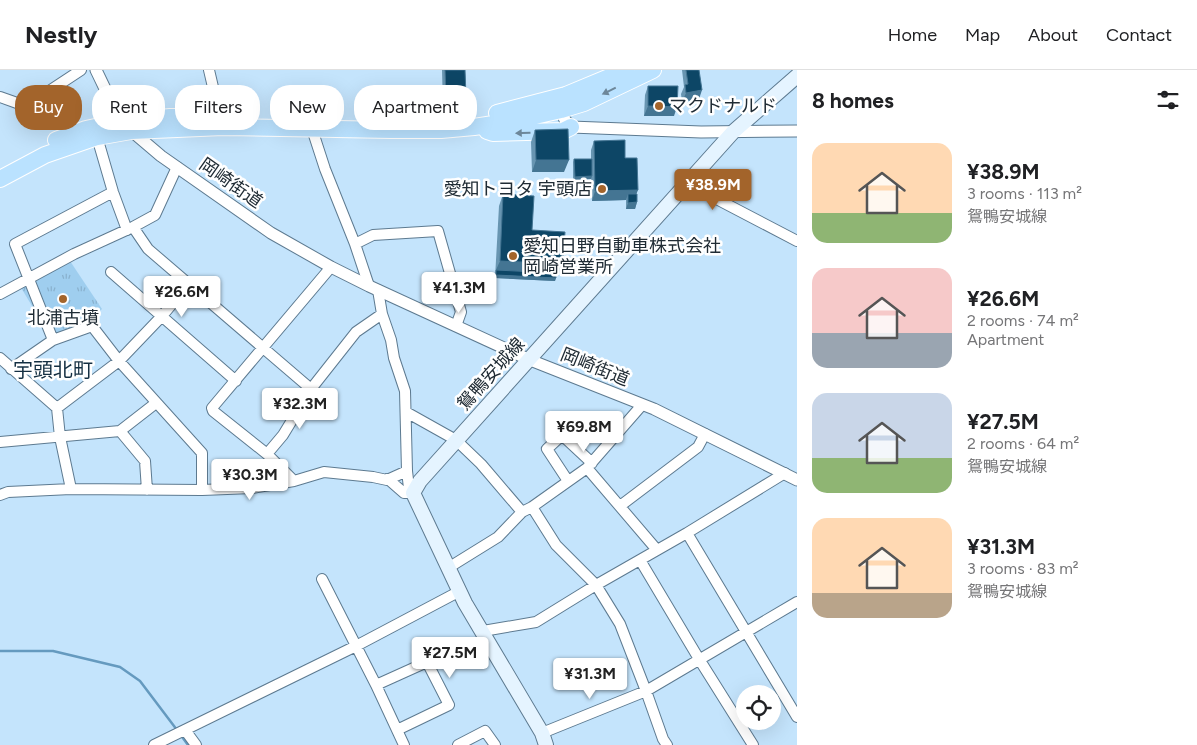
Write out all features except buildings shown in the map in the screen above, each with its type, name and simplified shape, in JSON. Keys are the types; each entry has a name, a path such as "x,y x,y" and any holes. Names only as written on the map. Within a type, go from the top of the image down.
{"highway":[{"path":"477,127 513,121 558,104 626,70"},
{"path":"260,118 416,121 469,119 593,99 653,70"},
{"path":"165,127 270,128"},
{"path":"477,128 493,134 563,131 571,127"},
{"path":"0,167 34,148 86,129 92,129"},
{"path":"0,179 45,155 117,130"}],"main road":[{"name":"鴛鴨安城線","path":"413,493 420,481 456,440 530,360 686,183 733,132 797,76"},
{"path":"413,493 465,603 483,631 544,739"}],"street":[{"path":"0,97 17,103 31,103 81,70"},
{"path":"96,70 104,85"},
{"path":"209,70 213,85"},
{"path":"558,104 565,120 571,127 733,132 797,131"},
{"name":"岡崎街道","path":"130,130 161,156 272,233 331,268 530,360 654,409 797,480"},
{"path":"312,130 325,169 373,288 391,340 394,358 405,391 407,471 409,488 413,493"},
{"path":"96,137 113,192 130,229 148,249 188,285 311,389"},
{"path":"0,294 74,254 130,229 155,215 177,166"},
{"path":"686,183 797,241"},
{"path":"54,340 15,244 113,192"},
{"path":"355,244 373,236 438,231 461,312 456,326"},
{"path":"294,480 267,454 213,412 212,408 331,268"},
{"path":"111,272 236,381"},
{"path":"57,408 119,361 162,316 188,285"},
{"path":"267,454 283,435 311,389 356,332 382,314"},
{"path":"11,369 54,340 92,326 119,361 202,453 202,490"},
{"path":"0,358 57,408 60,437 71,490"},
{"path":"0,442 120,431 156,403"},
{"path":"448,568 498,537 527,509 589,466 642,405"},
{"path":"406,412 456,440 527,509 556,545 596,585 620,624 663,739 667,745"},
{"path":"120,431 144,461 147,490"},
{"path":"620,506 698,447 705,434"},
{"path":"568,481 547,450 562,435 656,550"},
{"path":"388,480 407,471"},
{"path":"0,495 8,492 71,490 252,488 324,472 388,480 404,493 413,493"},
{"path":"483,631 536,622 785,473"},
{"path":"687,533 797,717"},
{"path":"640,560 753,745"},
{"path":"322,579 404,745"},
{"path":"154,745 356,646 460,591"},
{"path":"544,739 646,691 796,605"},
{"path":"376,685 427,662 449,705 397,730"},
{"path":"182,731 196,745"},
{"path":"458,745 485,731 495,745"}],"green space":[{"path":"70,261 102,309 89,321 50,336 20,286"}],"waterway":[{"path":"0,651 53,651 120,667 140,681 177,730"},
{"path":"180,734 188,745"}],"place":[{"name":"マクドナルド","path":"659,106"},
{"name":"愛知トヨタ 宇頭店","path":"602,189"},
{"name":"愛知日野自動車株式会社 岡崎営業所","path":"513,256"},
{"name":"北浦古墳","path":"63,299"}],"district":[{"name":"宇頭北町","path":"53,370"}]}
